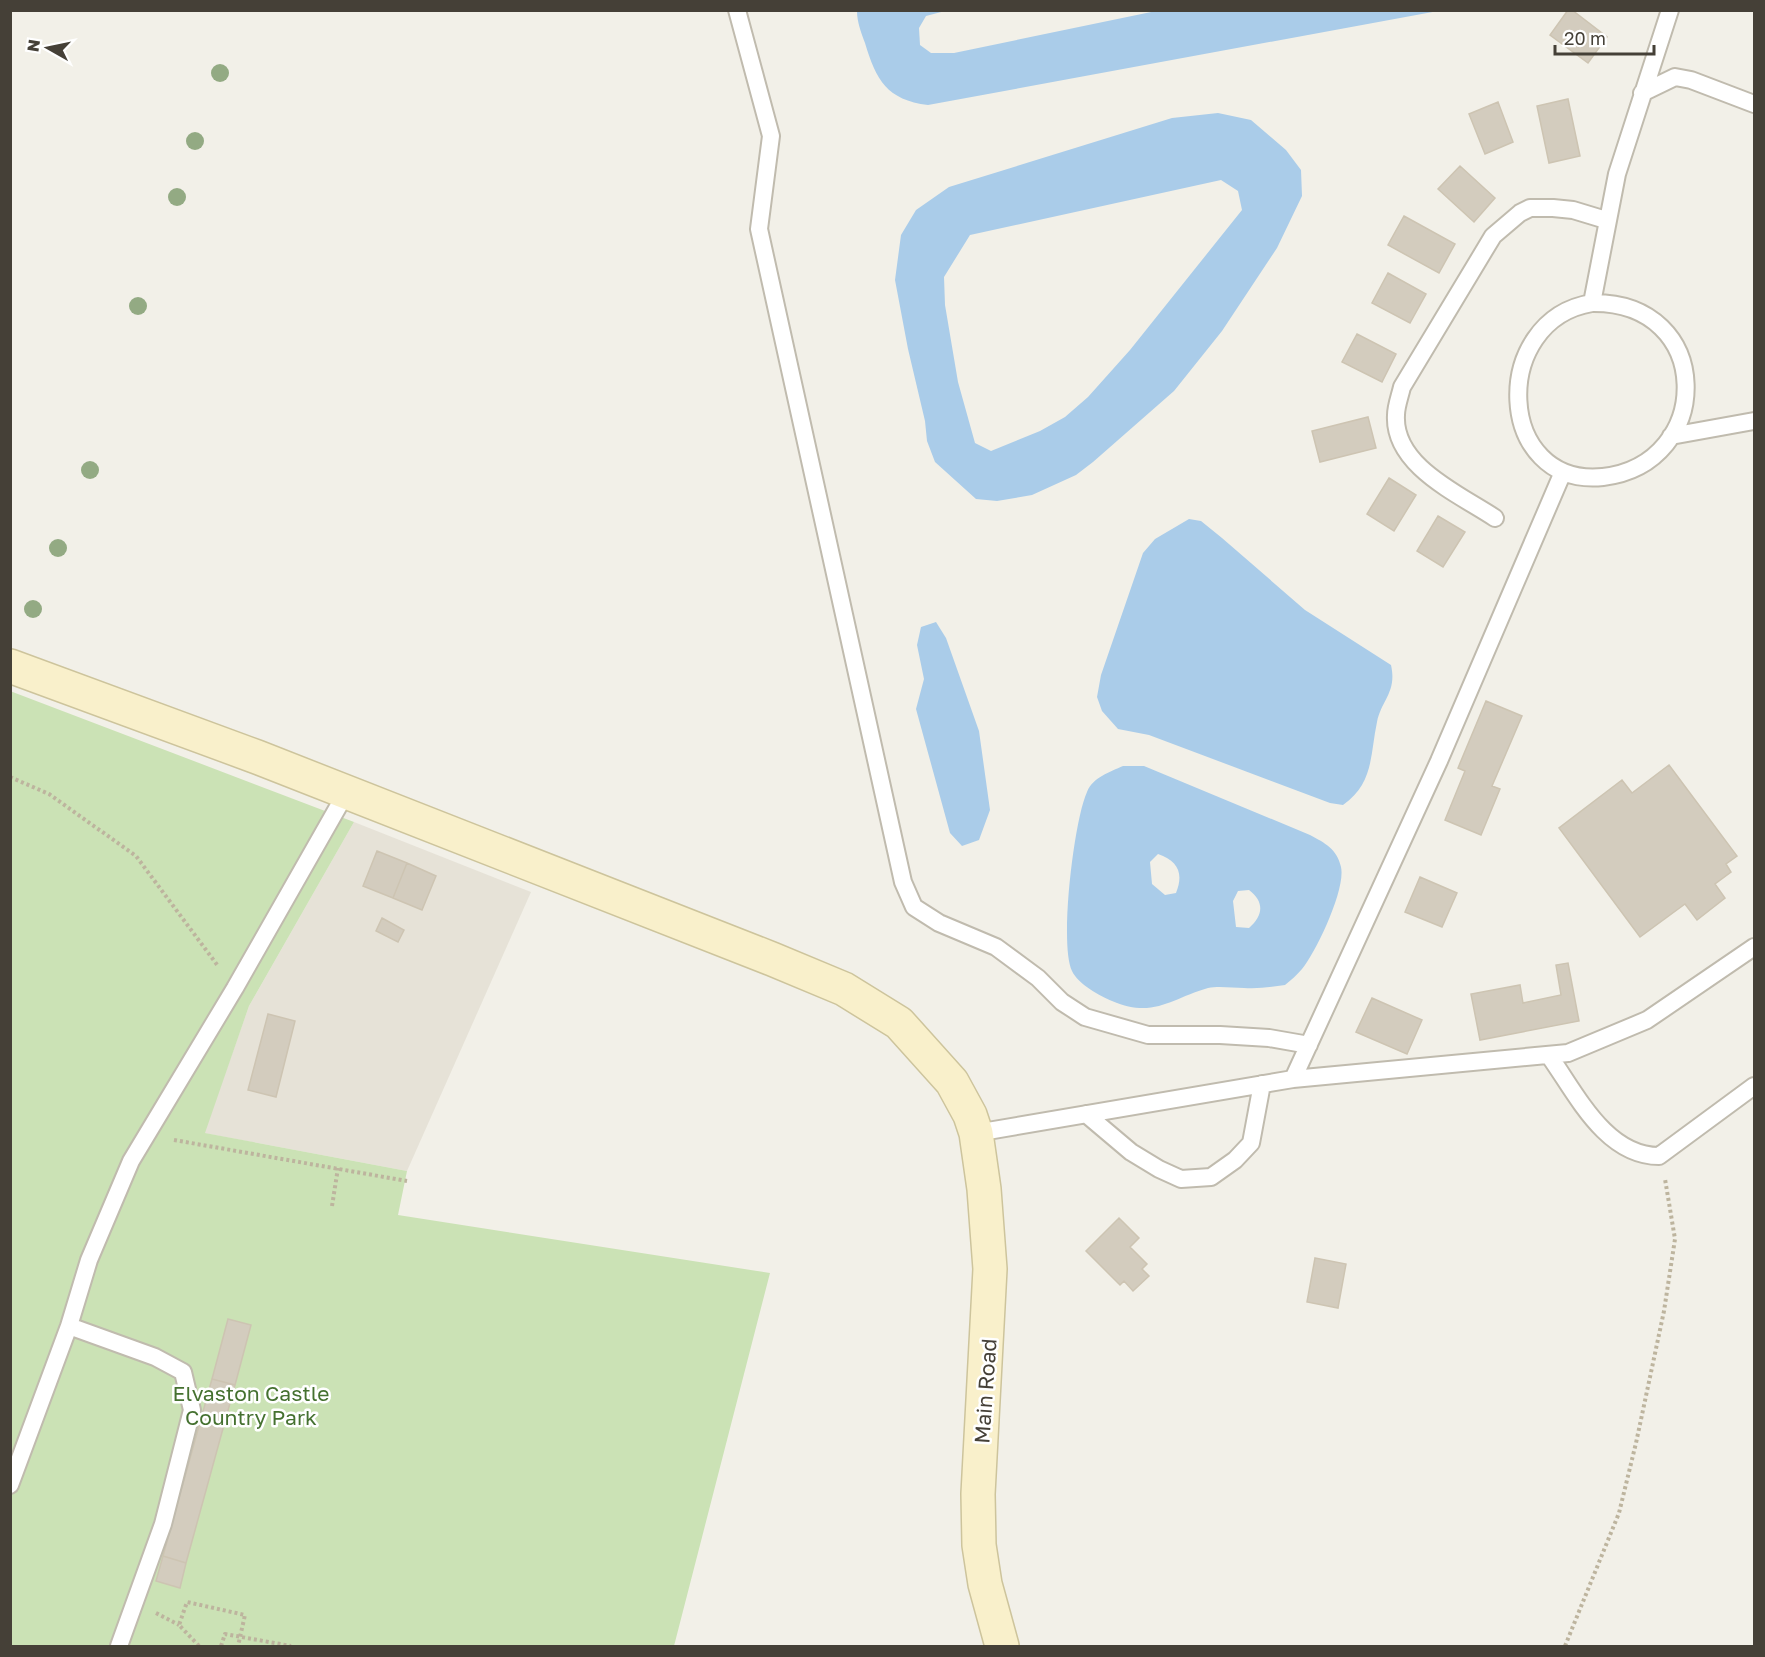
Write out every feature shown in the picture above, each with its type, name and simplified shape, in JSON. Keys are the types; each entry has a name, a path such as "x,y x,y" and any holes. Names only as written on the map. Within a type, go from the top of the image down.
{"main road":[{"name":"Main Road","path":"10,666 346,793 844,989 899,1023 952,1082 964,1101 976,1133 984,1189 990,1269 990,1313 978,1494 979,1545 985,1584 1002,1647"}],"lane":[{"path":"737,10 771,136 759,229 903,882 914,907 939,922 996,947 1038,978 1062,1002 1085,1017 1148,1035 1269,1038 1309,1045"},
{"path":"1592,303 1606,220 1617,174 1670,10"},
{"path":"1642,93 1675,77 1691,80 1755,104"},
{"path":"1495,518 1418,466 1404,452 1399,441 1396,416 1402,387 1493,236 1520,213 1530,208 1553,208 1573,210 1606,220"},
{"path":"1592,303 1625,305 1646,316 1676,343 1687,390 1677,426 1671,436 1641,466 1602,477 1576,476 1563,472 1536,451 1523,428 1518,411 1519,373 1536,335 1565,312 1592,303"},
{"path":"1671,436 1755,421"},
{"path":"1293,1078 1439,761 1563,472"},
{"path":"10,1485 69,1326 89,1260 131,1161 235,988 346,793"},
{"path":"976,1133 1293,1078 1550,1057 1568,1053 1647,1020 1755,947"},
{"path":"1550,1057 1602,1130 1627,1149 1644,1156 1659,1156 1755,1086"},
{"path":"1086,1114 1131,1152 1159,1169 1180,1179 1211,1177 1235,1160 1251,1143 1262,1084"},
{"path":"69,1326 155,1357 183,1372 192,1410 164,1524 119,1647"}],"path":[{"path":"10,777 49,794 136,856 235,988"},
{"path":"147,1135 406,1181"},
{"path":"1565,1647 1619,1513 1664,1311 1675,1239 1672,1209 1659,1156"},
{"path":"332,1206 338,1168"},
{"path":"199,1647 179,1625 187,1602 245,1615 238,1647"},
{"path":"221,1647 225,1634 291,1647"}],"shaded area":[{"path":"354,822 531,892 407,1171 204,1133 249,1006"}],"green space":[{"name":"Elvaston Castle Country Park","path":"10,691 354,822 249,1006 205,1133 407,1171 398,1215 770,1273 674,1646 11,1646"}],"water":[{"path":"857,11 945,11 926,16 919,28 920,45 931,53 954,53 1156,11 1438,11 928,105 902,98 885,86 869,56"},
{"path":"1218,113 1251,120 1286,150 1301,170 1302,196 1277,248 1222,331 1174,391 1093,462 1076,475 1032,495 997,501 976,499 935,462 927,441 925,421 895,280 901,235 916,210 949,187 1172,118","holes":["1221,180 1238,191 1242,210 1130,350 1088,397 1065,417 1040,431 991,451 975,443 958,382 945,305 944,277 970,235"]},
{"path":"1189,519 1201,521 1305,610 1391,665 1391,689 1379,714 1366,778 1343,805 1330,803 1149,735 1118,729 1102,711 1097,697 1101,675 1143,553 1155,539"},
{"path":"936,622 946,638 979,731 990,810 979,840 962,846 950,833 916,709 924,679 917,645 921,627"},
{"path":"1123,766 1144,766 1310,835 1325,844 1337,856 1341,867 1341,877 1329,920 1308,961 1285,985 1208,988 1162,1005 1140,1008 1107,999 1090,989 1075,976 1068,957 1067,936 1070,882 1077,828 1087,792 1093,782","holes":["1158,854 1170,860 1178,869 1179,879 1176,893 1165,895 1152,884 1150,862","1249,890 1258,899 1259,914 1249,928 1236,927 1233,901 1238,891"]}],"building":[{"path":"1568,10 1572,10 1607,37 1588,63 1550,35"},
{"path":"1568,99 1580,156 1549,163 1537,106"},
{"path":"1498,102 1513,142 1485,154 1469,114"},
{"path":"1460,166 1495,198 1474,222 1438,189"},
{"path":"1404,216 1455,244 1439,273 1388,245"},
{"path":"1388,273 1426,294 1410,323 1372,303"},
{"path":"1357,334 1396,354 1382,382 1342,362"},
{"path":"1368,417 1376,448 1320,462 1312,431"},
{"path":"1389,478 1416,495 1394,531 1367,514"},
{"path":"1438,516 1465,532 1443,567 1417,551"},
{"path":"1486,701 1522,716 1492,786 1500,789 1481,835 1445,820 1465,771 1458,768"},
{"path":"1669,765 1737,856 1726,864 1731,872 1715,884 1725,898 1697,920 1685,904 1640,937 1559,828 1622,780 1632,793"},
{"path":"377,851 407,863 393,898 363,886"},
{"path":"407,863 436,876 422,910 393,898"},
{"path":"1420,877 1457,893 1442,927 1405,912"},
{"path":"382,918 404,930 398,942 376,931"},
{"path":"1568,963 1579,1021 1480,1040 1471,994 1520,985 1523,1003 1561,995 1556,965"},
{"path":"1372,998 1422,1020 1407,1054 1356,1032"},
{"path":"268,1014 295,1021 276,1097 248,1090"},
{"path":"1119,1218 1139,1238 1130,1247 1147,1264 1142,1269 1149,1276 1133,1291 1124,1281 1120,1285 1086,1251"},
{"path":"1315,1258 1346,1264 1338,1308 1307,1302"},
{"path":"228,1319 251,1325 235,1385 212,1379"},
{"path":"212,1379 235,1385 186,1563 163,1556"},
{"path":"163,1556 186,1563 180,1588 156,1581"}]}
